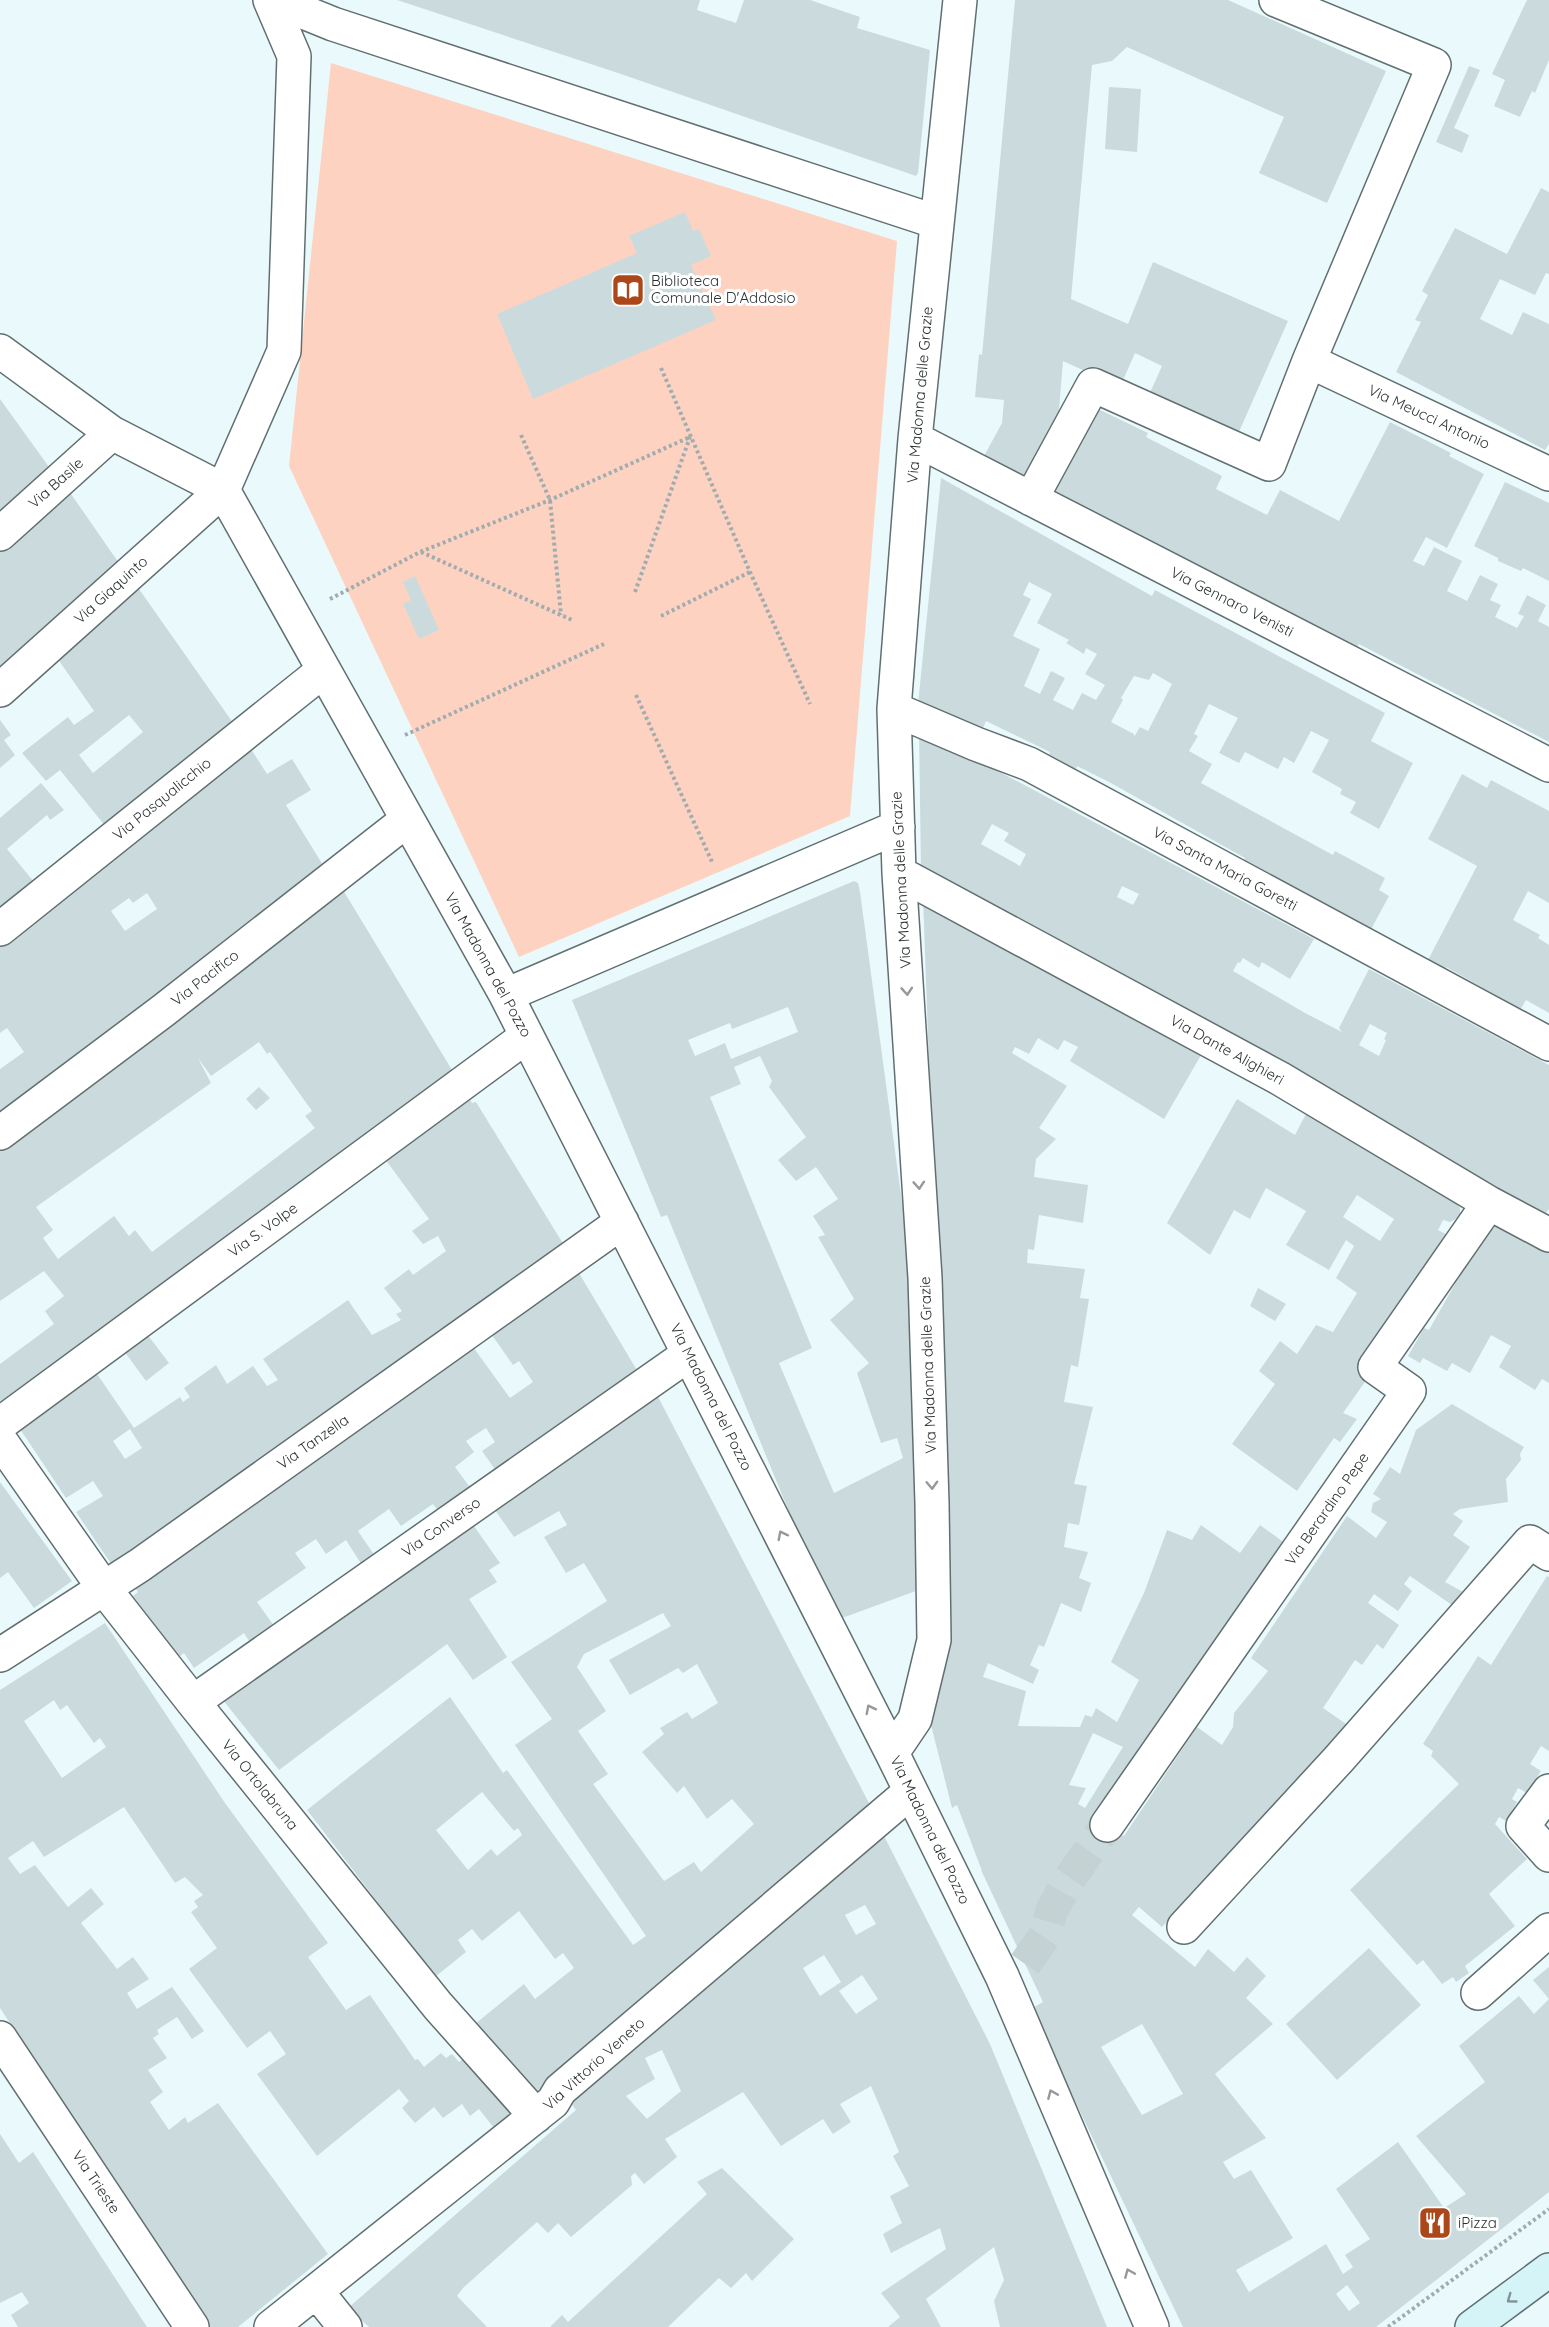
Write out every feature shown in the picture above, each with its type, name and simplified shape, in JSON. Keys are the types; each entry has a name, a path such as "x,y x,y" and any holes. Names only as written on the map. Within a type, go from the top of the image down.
{"street":[{"path":"272,0 333,24 937,222"},
{"path":"0,351 112,433 223,490 284,351 294,56 272,0"},
{"name":"Via Madonna delle Grazie","path":"892,1753 915,1719 934,1640 925,1278 899,873 894,709 915,439 960,0"},
{"path":"1031,499 1093,385 1269,464 1309,360 1434,65 1276,0"},
{"name":"Via Meucci Antonio","path":"1309,360 1549,474"},
{"name":"Via Basile","path":"0,534 112,433"},
{"name":"Via Gennaro Venisti","path":"915,439 1549,765"},
{"name":"Via Madonna del Pozzo","path":"223,490 506,995 910,1792 1013,1970 1152,2327"},
{"name":"Via Giaquinto","path":"0,690 223,490"},
{"name":"Via Pasqualicchio","path":"0,929 324,670"},
{"name":"Via Santa Maria Goretti","path":"894,709 1029,764 1549,1044"},
{"name":"Via Pacifico","path":"0,1132 164,1010 407,820"},
{"path":"506,995 898,827"},
{"name":"Via Dante Alighieri","path":"899,873 1280,1078 1489,1203 1549,1236"},
{"name":"Via S. Volpe","path":"0,1424 527,1036"},
{"name":"Via Berardino Pepe","path":"1107,1826 1409,1391 1376,1367 1489,1203"},
{"name":"Via Tanzella","path":"0,1655 140,1565 622,1222"},
{"name":"Via Converso","path":"193,1702 689,1354"},
{"name":"Via Ortolabruna","path":"0,1440 103,1587 193,1702 438,2006 536,2116"},
{"path":"1184,1928 1338,1760 1530,1542 1549,1554"},
{"path":"1549,1791 1523,1826 1549,1855"},
{"name":"Via Vittorio Veneto","path":"271,2327 554,2102 561,2090 910,1792"},
{"path":"1478,1993 1549,1930"},
{"name":"Via Trieste","path":"0,2038 192,2327"},
{"path":"1472,2327 1549,2270"},
{"path":"317,2292 345,2327"}],"path":[{"path":"661,368 810,704"},
{"path":"521,435 550,500 561,615"},
{"path":"295,618 420,552 550,500 690,437"},
{"path":"635,592 690,437"},
{"path":"420,552 572,620"},
{"path":"661,616 750,572"},
{"path":"369,751 604,644"},
{"path":"636,695 729,899"},
{"path":"1388,2327 1549,2209"}],"shaded area":[{"path":"331,63 897,241 850,816 519,957 289,466"}],"building":[{"path":"397,0 700,0 697,10 736,23 744,0 810,0 860,17 857,28 930,50 918,173 916,176 618,73"},
{"path":"1015,0 1228,0 1386,71 1327,203 1259,173 1284,117 1127,47 1112,61 1092,65 1071,299 1128,324 1153,262 1288,321 1238,434 1170,401 1168,406 1148,397 1162,366 1135,353 1120,387 1063,361 1059,410 1024,480 983,458 1002,423 1004,400 975,397 979,354 982,355"},
{"path":"1527,0 1549,0 1549,60 1535,93 1532,91 1520,117 1494,106 1505,80 1492,74"},
{"path":"1469,66 1480,70 1454,128 1469,135 1462,153 1436,142"},
{"path":"1109,87 1141,89 1137,152 1105,149"},
{"path":"1541,188 1549,192 1549,274 1546,273 1535,295 1500,279 1480,319 1512,335 1523,312 1549,324 1549,444 1545,450 1396,372 1421,322 1415,320 1428,295 1422,291 1455,228 1507,254"},
{"name":"Biblioteca Comunale D'Addosio","path":"685,212 693,231 699,229 711,256 691,265 716,320 533,399 497,314 637,253 629,236"},
{"path":"0,399 49,467 0,512"},
{"path":"1098,409 1148,433 1146,437 1222,476 1216,489 1267,515 1280,490 1339,521 1390,422 1451,453 1449,456 1484,474 1447,548 1426,537 1413,561 1424,566 1434,547 1462,561 1447,591 1467,601 1480,575 1498,584 1490,600 1501,605 1495,617 1517,628 1524,616 1518,614 1527,595 1546,605 1538,621 1549,627 1549,742 1359,644 1356,649 1054,492"},
{"path":"941,478 1152,596 1155,590 1385,713 1371,741 1413,763 1379,829 1350,813 1356,802 1340,794 1342,789 1312,772 1329,740 1311,731 1294,763 1284,757 1278,769 1245,752 1239,763 1219,753 1238,718 1209,704 1194,734 1198,736 1189,751 1212,764 1201,783 1333,855 1335,851 1385,878 1379,890 1389,896 1369,933 1242,863 1245,858 1109,782 1077,766 1076,769 1049,754 1050,752 986,721 980,736 918,704","holes":["1029,582 1052,594 1037,623 1069,640 1066,643 1084,654 1086,648 1097,654 1085,674 1105,685 1096,700 1082,693 1073,710 1053,700 1065,678 1051,671 1040,694 1024,686 1040,649 1013,636 1031,599 1023,595","1153,673 1172,684 1148,731 1140,727 1134,737 1134,734 1111,722 1134,676 1149,680"]},
{"path":"62,481 121,566 0,675 0,539"},
{"path":"1505,482 1549,503 1549,581 1523,568 1521,571 1498,561 1498,558 1474,546"},
{"path":"415,576 439,630 419,639 403,604 411,600 403,582"},
{"path":"132,579 238,730 106,827 60,770 46,781 22,753 68,717 74,725 94,711 53,652","holes":["129,715 143,732 93,773 79,755"]},
{"path":"0,720 11,735 4,740 15,755 0,768"},
{"path":"919,729 1314,939 1290,979 1262,962 1259,968 1243,958 1233,971 1305,1013 1342,1032 1339,1028 1369,969 1549,1065 1549,1209 1543,1217 921,871","holes":["992,824 1009,833 1004,841 1026,854 1020,866 981,844","1122,886 1139,894 1133,905 1117,897","1370,1024 1387,1033 1379,1056 1359,1045"]},
{"path":"249,746 267,774 292,759 311,790 286,805 326,870 0,1119 0,1069 24,1052 7,1028 0,1033 0,946","holes":["147,893 157,909 125,931 111,911 129,898 133,903"]},
{"path":"1462,774 1487,788 1491,780 1549,811 1549,903 1528,891 1513,920 1540,935 1538,938 1549,945 1549,1013 1526,1000 1519,1012 1501,1002 1503,999 1446,967 1445,970 1428,960 1477,866 1428,839"},
{"path":"41,783 64,810 50,820 47,815 7,849 39,888 0,919 0,818"},
{"path":"854,881 858,883 911,1269 924,1588 834,1621 667,1215 661,1217 572,1000","holes":["788,1007 798,1032 731,1059 725,1043 695,1056 688,1040 730,1023 732,1029","760,1056 772,1081 769,1087 806,1137 778,1160 796,1181 816,1167 838,1199 813,1216 825,1235 818,1237 854,1299 830,1320 869,1363 857,1373 881,1443 897,1438 903,1458 834,1493 779,1363 812,1348 710,1097 741,1084 734,1067"]},
{"path":"340,885 472,1103 476,1102 567,1250 116,1571 76,1512 103,1496 93,1481 66,1498 16,1423 93,1368 134,1428 180,1397 183,1402 190,1397 184,1388 216,1365 227,1384 253,1366 267,1386 278,1380 263,1359 348,1300 372,1335 401,1320 396,1314 402,1311 384,1288 409,1269 413,1275 446,1251 438,1236 423,1244 412,1231 429,1219 385,1159 4,1407 0,1400 0,1364 54,1324 45,1311 64,1296 44,1271 0,1301 0,1145","holes":["259,1042 267,1054 270,1052 312,1111 305,1116 315,1128 152,1252 135,1230 129,1236 114,1216 58,1259 43,1238 53,1230 36,1207 211,1083 198,1058 211,1076","130,1429 142,1448 125,1459 113,1441"]},
{"path":"923,898 1204,1050 1164,1119 1070,1061 1078,1047 1064,1040 1058,1050 1038,1038 1029,1054 1015,1047 1012,1053 1067,1086 1039,1128 1056,1139 1036,1159 1034,1177 1088,1185 1083,1223 1039,1215 1034,1250 1028,1249 1027,1263 1085,1269 1080,1298 1089,1299 1078,1367 1071,1365 1064,1402 1093,1407 1074,1484 1087,1486 1079,1525 1068,1523 1064,1547 1088,1552 1079,1578 1091,1583 1081,1612 1061,1603 1044,1647 1039,1645 1030,1665 1039,1670 1033,1684 988,1663 983,1677 1026,1691 1018,1726 1080,1727 1085,1715 1092,1717 1096,1708 1117,1722 1139,1680 1111,1662 1144,1593 1167,1530 1192,1540 1201,1525 1240,1553 1260,1525 1289,1546 1096,1818 1124,1836 1197,1727 1222,1745 1233,1727 1234,1713 1268,1671 1251,1658 1347,1516 1376,1538 1387,1522 1371,1512 1373,1503 1381,1499 1373,1494 1390,1467 1400,1474 1416,1430 1452,1404 1524,1447 1520,1454 1521,1460 1506,1479 1508,1502 1460,1509 1453,1514 1463,1521 1453,1535 1470,1547 1445,1582 1463,1592 1452,1605 1410,1576 1404,1584 1412,1591 1398,1611 1374,1594 1368,1603 1399,1625 1383,1649 1377,1644 1362,1665 1355,1660 1323,1708 1349,1726 1162,1927 1139,1907 1132,1915 1195,1967 1208,1949 1234,1972 1247,1957 1266,1976 1246,1998 1273,2024 1215,2074 1266,2138 1223,2162 1234,2179 1251,2170 1293,2238 1236,2270 1249,2292 1326,2244 1343,2274 1353,2267 1345,2255 1370,2239 1336,2189 1398,2142 1444,2208 1466,2194 1416,2136 1485,2082 1459,2046 1519,1996 1534,2014 1549,1999 1549,2192 1376,2327 1183,2327 1031,2009 1043,2002 981,1870 957,1805 952,1808 930,1721 931,1119","holes":["1093,1733 1123,1747 1085,1808 1078,1804 1086,1788 1069,1785","1142,2024 1183,2094 1142,2115 1101,2047","1347,2285 1360,2303 1349,2311 1336,2294"]},
{"path":"259,1087 270,1098 256,1110 246,1099"},
{"path":"1237,1099 1295,1135 1309,1108 1404,1160 1398,1170 1456,1202 1460,1208 1460,1214 1456,1219 1450,1222 1443,1220 1438,1230 1446,1234 1419,1275 1379,1362 1343,1413 1357,1419 1340,1442 1334,1438 1297,1491 1232,1444 1275,1384 1259,1371 1280,1341 1297,1354 1316,1325 1333,1332 1357,1293 1336,1278 1354,1246 1346,1240 1329,1270 1286,1245 1306,1211 1266,1188 1250,1219 1234,1210 1210,1255 1167,1223","holes":["1357,1195 1394,1219 1380,1241 1343,1217"]},
{"path":"1495,1213 1549,1244 1549,1383 1542,1379 1535,1390 1499,1367 1511,1346 1491,1335 1470,1373 1452,1363 1447,1371 1423,1358 1420,1363 1408,1356 1424,1328 1429,1330"},
{"path":"576,1268 641,1377 501,1478 482,1451 495,1442 486,1428 466,1441 474,1452 455,1467 475,1494 443,1517 433,1504 401,1526 389,1509 358,1531 379,1562 365,1570 346,1540 326,1554 316,1539 295,1553 306,1568 257,1602 277,1630 253,1647 244,1633 194,1668 184,1653 179,1657 133,1596 138,1592 132,1583 468,1340 510,1398 533,1382 519,1361 513,1365 487,1328"},
{"path":"1258,1288 1286,1304 1275,1321 1250,1306"},
{"path":"147,1334 169,1363 146,1381 124,1351"},
{"path":"654,1389 870,1805 535,2103 475,2024 524,1984 535,1999 574,1968 563,1953 555,1959 519,1911 482,1941 472,1929 458,1940 466,1952 435,1977 307,1810 450,1697 503,1773 507,1770 633,1945 646,1936 515,1745 552,1719 511,1662 607,1601 584,1563 566,1573 544,1537 567,1525 559,1511 514,1537 490,1503","holes":["663,1613 671,1626 609,1660 630,1695 678,1668 683,1673 697,1664 718,1703 692,1719 687,1712 660,1728 664,1734 642,1752 677,1793 684,1786 707,1819 732,1799 754,1824 701,1872 694,1862 664,1881 593,1784 608,1774 578,1731 606,1711 577,1667 584,1654","482,1792 514,1831 518,1828 522,1835 497,1856 491,1849 468,1870 436,1830"]},
{"path":"0,1482 72,1581 34,1608 8,1572 0,1578"},
{"path":"469,1519 500,1563 489,1570 497,1582 469,1599 507,1657 473,1680 447,1644 279,1770 218,1694"},
{"path":"1547,1576 1549,1577 1549,1751 1541,1746 1530,1764 1541,1771 1527,1793 1518,1788 1512,1799 1517,1802 1506,1821 1499,1817 1495,1824 1527,1859 1489,1894 1515,1926 1465,1966 1469,1973 1456,1982 1453,1977 1442,1984 1423,1960 1417,1965 1350,1890 1459,1784 1431,1756 1433,1751 1423,1744 1478,1656 1491,1665"},
{"path":"105,1623 225,1803 328,1943 308,1957 346,2010 370,1995 415,2060 418,2059 424,2067 441,2053 446,2058 452,2054 459,2062 471,2052 517,2111 494,2128 479,2109 470,2116 462,2104 443,2118 434,2107 415,2123 402,2108 409,2101 399,2089 317,2156 257,2074 286,2054 270,2031 247,2048 189,1969 217,1948 191,1912 198,1907 194,1901 203,1895 185,1877 175,1883 124,1807 44,1857 33,1841 8,1858 20,1874 35,1865 68,1907 91,1888 104,1904 81,1923 117,1969 133,1957 149,1979 127,1993 137,2009 172,1987 204,2031 192,2039 177,2017 157,2030 159,2034 153,2038 167,2058 148,2070 163,2092 150,2102 169,2130 185,2117 188,2123 218,2103 328,2254 238,2327 210,2327 0,2008 0,1690","holes":["54,1700 60,1710 67,1705 94,1743 100,1738 106,1747 62,1778 24,1721"]},
{"path":"882,1832 990,2044 1107,2327 1000,2327 994,2301 1004,2280 994,2247 926,2299 941,2327 888,2327 900,2317 881,2293 946,2249 940,2228 891,2253 883,2234 902,2223 890,2196 909,2186 893,2156 899,2152 871,2086 840,2104 851,2122 833,2134 823,2119 781,2146 743,2092 665,2139 677,2157 644,2184 635,2173 631,2176 632,2185 571,2237 558,2223 548,2233 537,2222 463,2288 457,2296 487,2327 369,2327 348,2308 576,2110 566,2097","holes":["865,1905 876,1924 856,1935 845,1915","824,1955 841,1982 820,1996 803,1968","862,1975 878,1999 856,2014 839,1991","662,2050 681,2091 647,2119 626,2096 655,2079 645,2058"]},
{"path":"1369,1948 1421,2005 1337,2080 1286,2024"},
{"path":"1549,1967 1549,1999 1533,1980"},
{"path":"0,2134 19,2163 33,2152 147,2327 18,2327 11,2315 29,2303 22,2292 0,2303"},
{"path":"722,2168 794,2239 752,2281 746,2273 731,2288 719,2278 668,2327 550,2327 562,2315 568,2322 707,2194 697,2182"}],"tunnel":[{"path":"1025,1964 1044,1937 1052,1910 1068,1881 1107,1825"}],"place":[{"name":"Biblioteca Comunale D'Addosio","path":"628,290"},
{"name":"iPizza","path":"1435,2223"}]}
